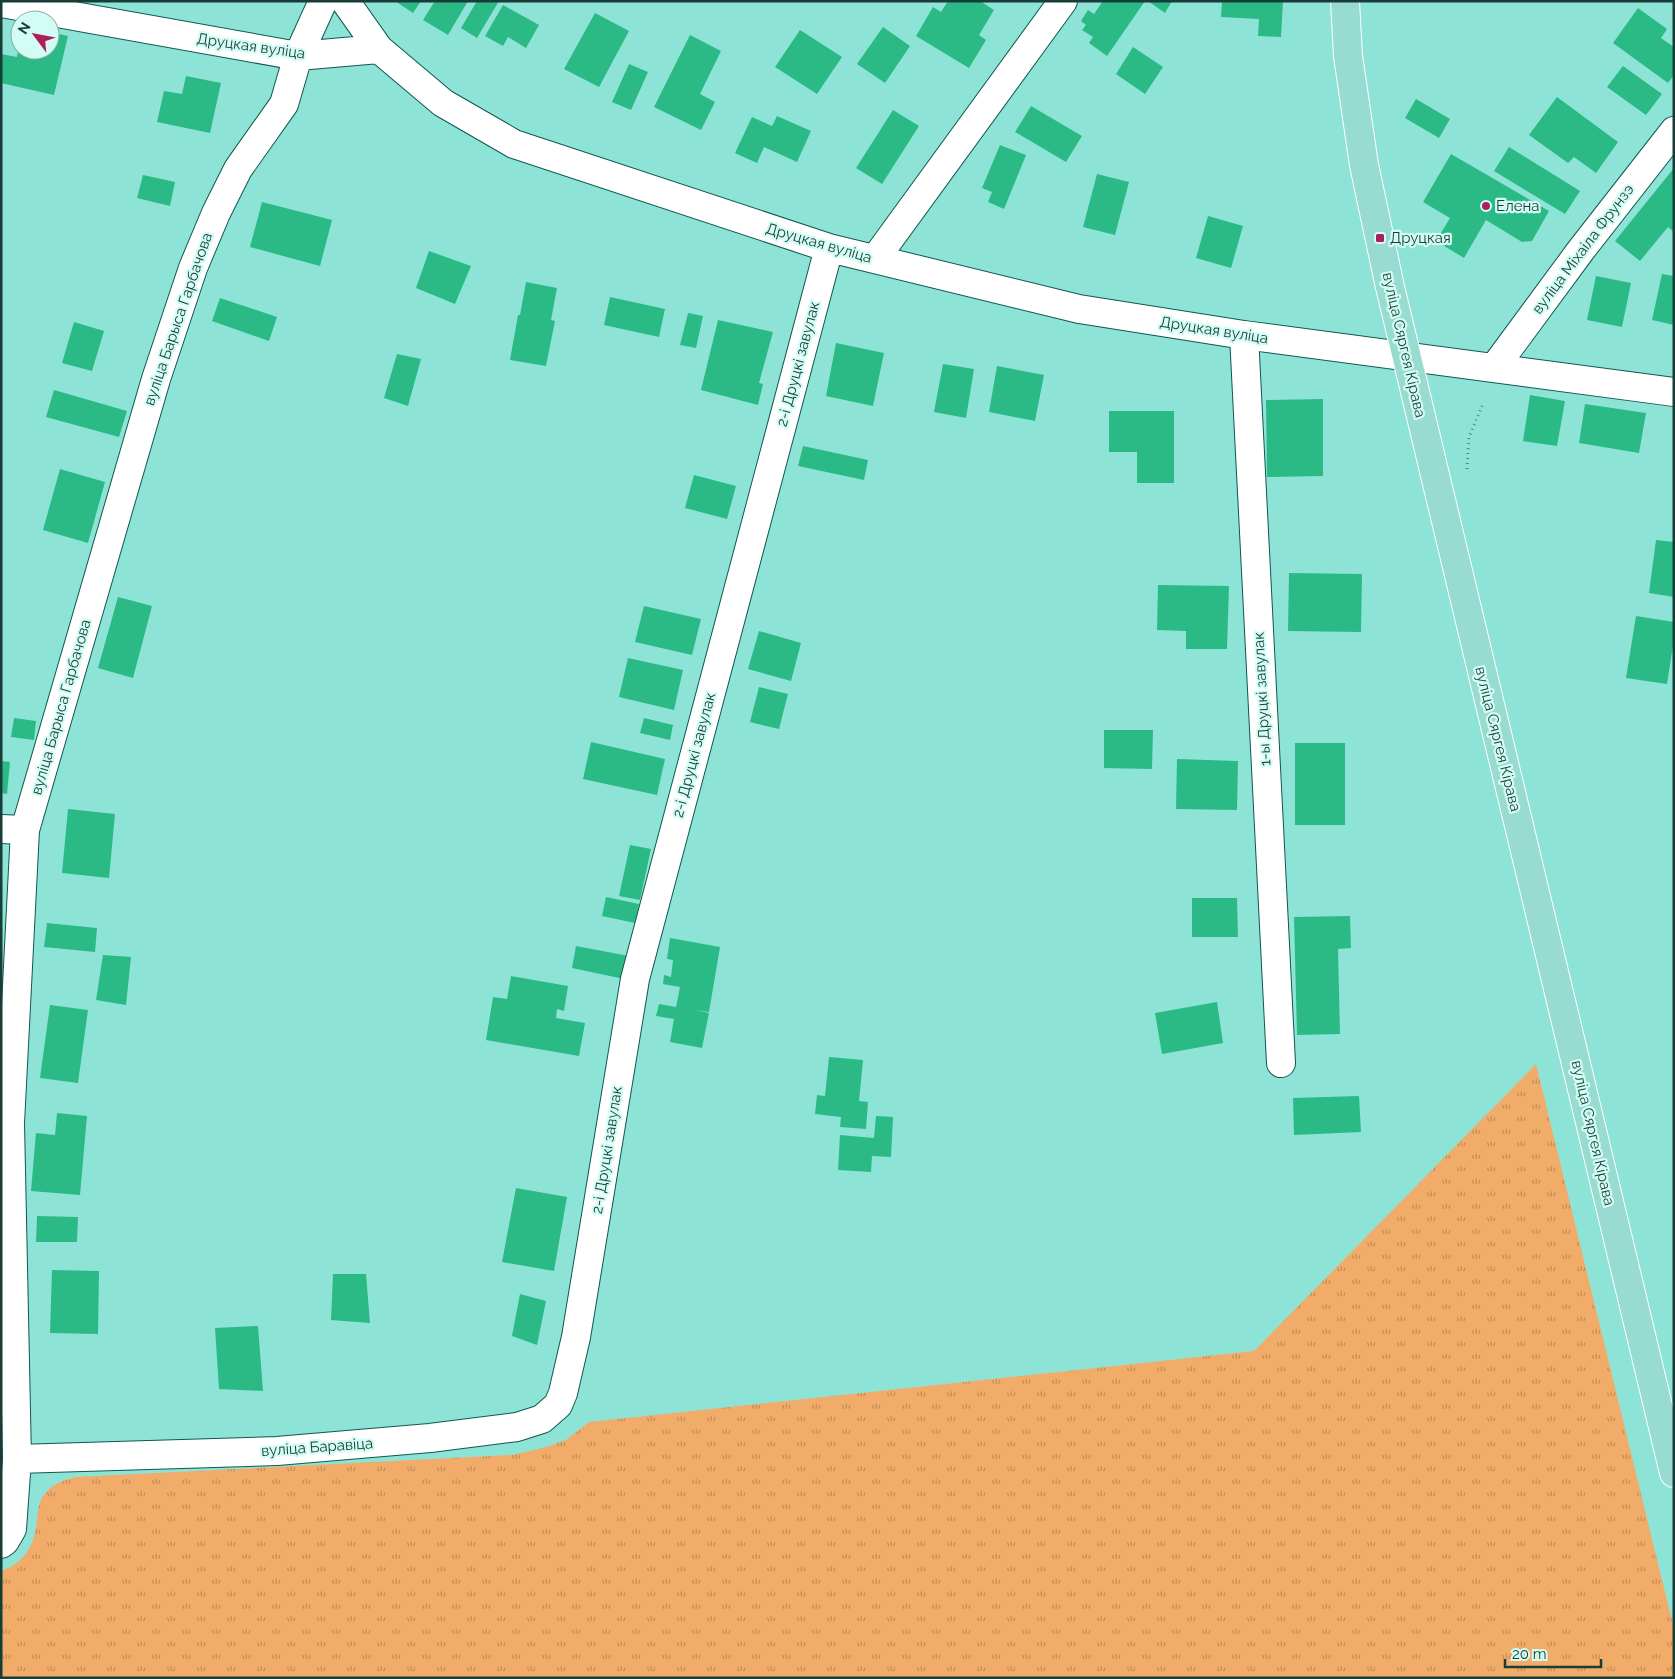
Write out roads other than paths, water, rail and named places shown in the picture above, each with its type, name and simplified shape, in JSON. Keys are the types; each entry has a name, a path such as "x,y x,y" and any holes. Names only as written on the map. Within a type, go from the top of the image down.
{"main road":[{"name":"вуліца Сяргея Кірава","path":"1345,1 1348,56 1364,165 1406,357 1674,1473"}],"street":[{"name":"вуліца Барыса Гарбачова","path":"18,1459 10,1123 13,830 193,268 216,213 238,169 284,104 298,56 323,1"},
{"path":"345,1 379,49"},
{"path":"875,259 1063,1"},
{"name":"Друцкая вуліца","path":"1,3 298,56 379,49 443,103 514,144 829,248 1079,309 1244,335 1674,392"},
{"name":"вуліца Міхаіла Фрунзэ","path":"1494,368 1581,250 1674,131"},
{"name":"2-і Друцкі завулак","path":"588,1269 635,979 829,248"},
{"name":"1-ы Друцкі завулак","path":"1244,335 1281,1063"},
{"name":"вуліца Баравіца","path":"18,1459 277,1451 430,1438 517,1427 542,1418 558,1405 572,1354 588,1269"},
{"path":"1,1544 5,1542 12,1529 18,1459"}],"place":[{"name":"Елена","path":"1486,206"},
{"name":"Друцкая","path":"1380,238"}]}
